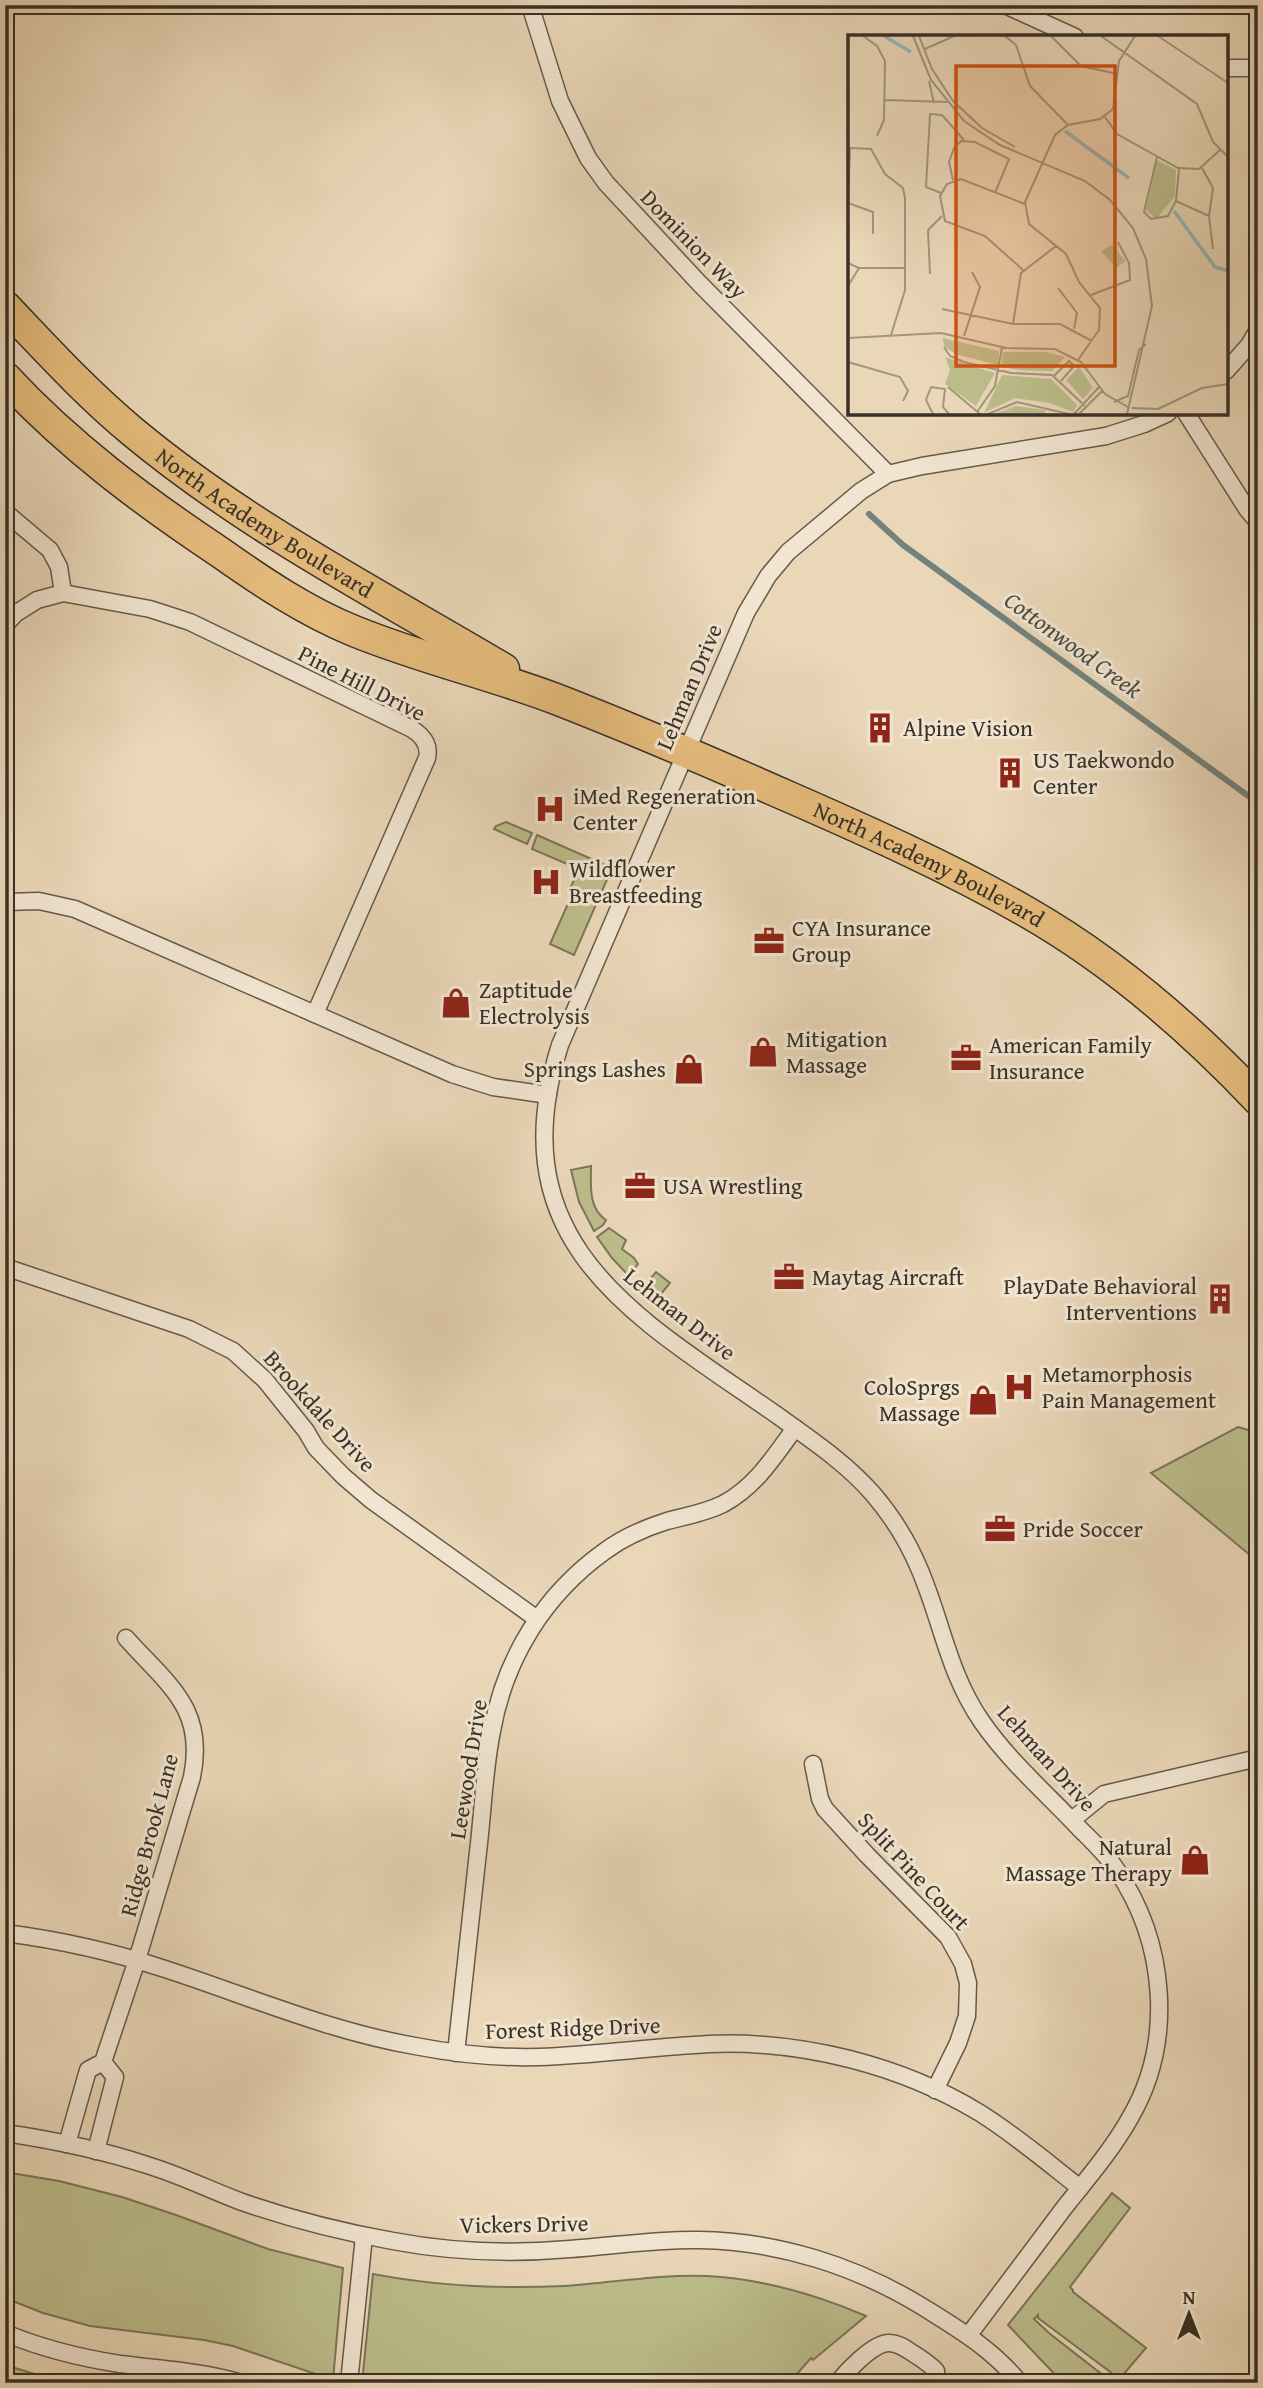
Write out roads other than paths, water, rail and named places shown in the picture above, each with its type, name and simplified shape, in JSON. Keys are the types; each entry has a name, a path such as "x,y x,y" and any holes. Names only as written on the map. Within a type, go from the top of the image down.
{"highway":[{"name":"North Academy Boulevard","path":"5,306 80,386 134,433 210,491 306,554 556,699"},
{"name":"North Academy Boulevard","path":"5,377 65,436 127,488 249,573 310,609 353,631 556,699 686,752 922,857 1027,912 1092,955 1170,1015 1225,1065 1258,1100"}],"street":[{"name":"Dominion Way","path":"530,5 560,101 583,149 606,183 699,282 888,474"},
{"path":"1005,5 1071,35"},
{"path":"1228,68 1258,68"},
{"path":"1228,369 1258,330"},
{"name":"Lehman Drive","path":"968,2336 1122,2132 1146,2085 1155,2054 1159,1992 1150,1940 1136,1902 1115,1867 1006,1752 981,1721 954,1669 919,1566 881,1505 835,1458 644,1321 612,1292 583,1258 563,1222 550,1184 545,1130 548,1095 560,1045 746,613 768,576 800,542 861,491 888,474 1106,436 1164,415"},
{"path":"1187,415 1258,522"},
{"path":"5,512 50,550 59,566 63,593"},
{"name":"Pine Hill Drive","path":"5,625 15,614 37,600 63,593 150,609 190,622 412,729 423,738 428,748 427,758 315,1014"},
{"path":"5,902 39,901 75,909 464,1078 500,1088 548,1095"},
{"name":"Brookdale Drive","path":"5,1267 189,1329 233,1351 265,1380 306,1431 316,1448 343,1476 371,1500 537,1619"},
{"name":"Leewood Drive","path":"456,2053 492,1730 507,1676 519,1649 537,1619 565,1585 586,1565 639,1531 699,1514 723,1504 762,1474 795,1428"},
{"name":"Ridge Brook Lane","path":"67,2144 88,2070 103,2062 137,1961 192,1777 196,1745 193,1726 183,1702 126,1638"},
{"path":"1072,1821 1104,1794 1258,1758"},
{"name":"Split Pine Court","path":"813,1763 822,1804 867,1855 948,1937 963,1964 968,1983 967,2016 958,2043 935,2090"},
{"name":"Forest Ridge Drive","path":"5,1933 82,1946 137,1961 347,2031 390,2042 456,2053 542,2057 710,2044 804,2050 857,2062 935,2090 995,2123 1080,2188"},
{"path":"96,2151 115,2077 103,2062"},
{"name":"Vickers Drive","path":"5,2133 67,2144 150,2165 242,2202 299,2220 411,2244 481,2250 549,2250 679,2240 723,2241 769,2247 831,2263 878,2282 991,2351 1020,2383"},
{"path":"349,2383 365,2236"},
{"path":"5,2333 44,2347 90,2358 197,2371 242,2383"},
{"path":"836,2383 868,2353 888,2343 898,2344 929,2363 936,2371 936,2383"}],"waterway":[{"name":"Cottonwood Creek","path":"869,514 903,545 1258,803"}],"place":[{"name":"Alpine Vision","path":"880,728"},
{"name":"US Taekwondo Center","path":"1010,773"},
{"name":"iMed Regeneration Center","path":"550,809"},
{"name":"Wildflower Breastfeeding","path":"546,882"},
{"name":"CYA Insurance Group","path":"769,941"},
{"name":"Zaptitude Electrolysis","path":"456,1003"},
{"name":"Mitigation Massage","path":"763,1052"},
{"name":"American Family Insurance","path":"966,1058"},
{"name":"Springs Lashes","path":"689,1069"},
{"name":"USA Wrestling","path":"640,1186"},
{"name":"Maytag Aircraft","path":"789,1277"},
{"name":"PlayDate Behavioral Interventions","path":"1220,1299"},
{"name":"Metamorphosis Pain Management","path":"1019,1387"},
{"name":"ColoSprgs Massage","path":"983,1400"},
{"name":"Pride Soccer","path":"1000,1529"},
{"name":"Natural Massage Therapy","path":"1195,1860"}]}
